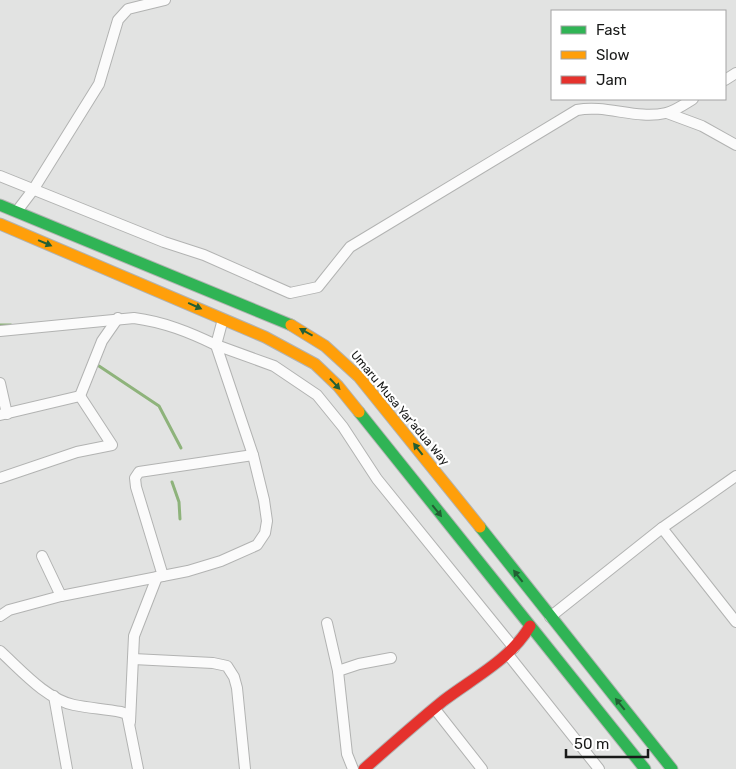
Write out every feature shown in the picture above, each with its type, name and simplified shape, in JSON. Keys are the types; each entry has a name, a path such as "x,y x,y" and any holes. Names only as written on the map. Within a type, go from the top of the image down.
{"main road":[{"name":"Umaru Musa Yar'adua Way","path":"0,205 280,319 310,334 334,351 354,370 382,404 672,769"},
{"path":"0,224 223,319 292,350 315,364 338,386 645,769"},
{"path":"372,769 512,652 526,635 530,626"},
{"path":"364,769 443,701 512,652 526,644 541,640"}],"street":[{"path":"17,212 33,190 99,84 118,20 128,9 165,0"},
{"path":"667,113 691,100"},
{"path":"0,176 164,242 204,255 290,293 318,287 350,247 572,113 593,108 638,113 667,113 702,126 736,145"},
{"path":"80,396 102,341 118,318"},
{"path":"0,331 118,318 153,320 187,331 216,345 274,366 317,395 343,426 395,501 460,578 599,769"},
{"path":"0,616 9,610 61,596 221,562 257,545 265,533 267,521 253,455 216,345 223,319"},
{"path":"0,383 4,414 80,396"},
{"path":"0,478 77,452 112,446 80,396"},
{"path":"130,723 137,623 160,576 135,478 140,472 253,455"},
{"path":"550,617 662,528 736,476"},
{"path":"662,528 736,622"},
{"path":"42,556 61,596"},
{"path":"327,622 338,670 347,754 354,769"},
{"path":"0,651 26,676 54,696 73,705 127,714 138,769"},
{"path":"338,670 391,658"},
{"path":"133,659 213,663 227,666 238,688 245,769"},
{"path":"54,696 67,769"},
{"path":"438,713 482,769"}],"waterway":[{"path":"0,325 11,325"},
{"path":"99,366 159,406 181,448"},
{"path":"172,482 179,502 180,519"}],"traffic: fast":[{"path":"0,205 291,325"},
{"path":"359,412 645,769"},
{"path":"480,527 672,769"}],"traffic: slow":[{"path":"0,224 265,337 315,364 338,386 359,412"},
{"path":"291,325 325,346 359,377 480,527"}],"traffic: jam":[{"path":"364,769 443,701 502,659 522,638 530,626"}]}
